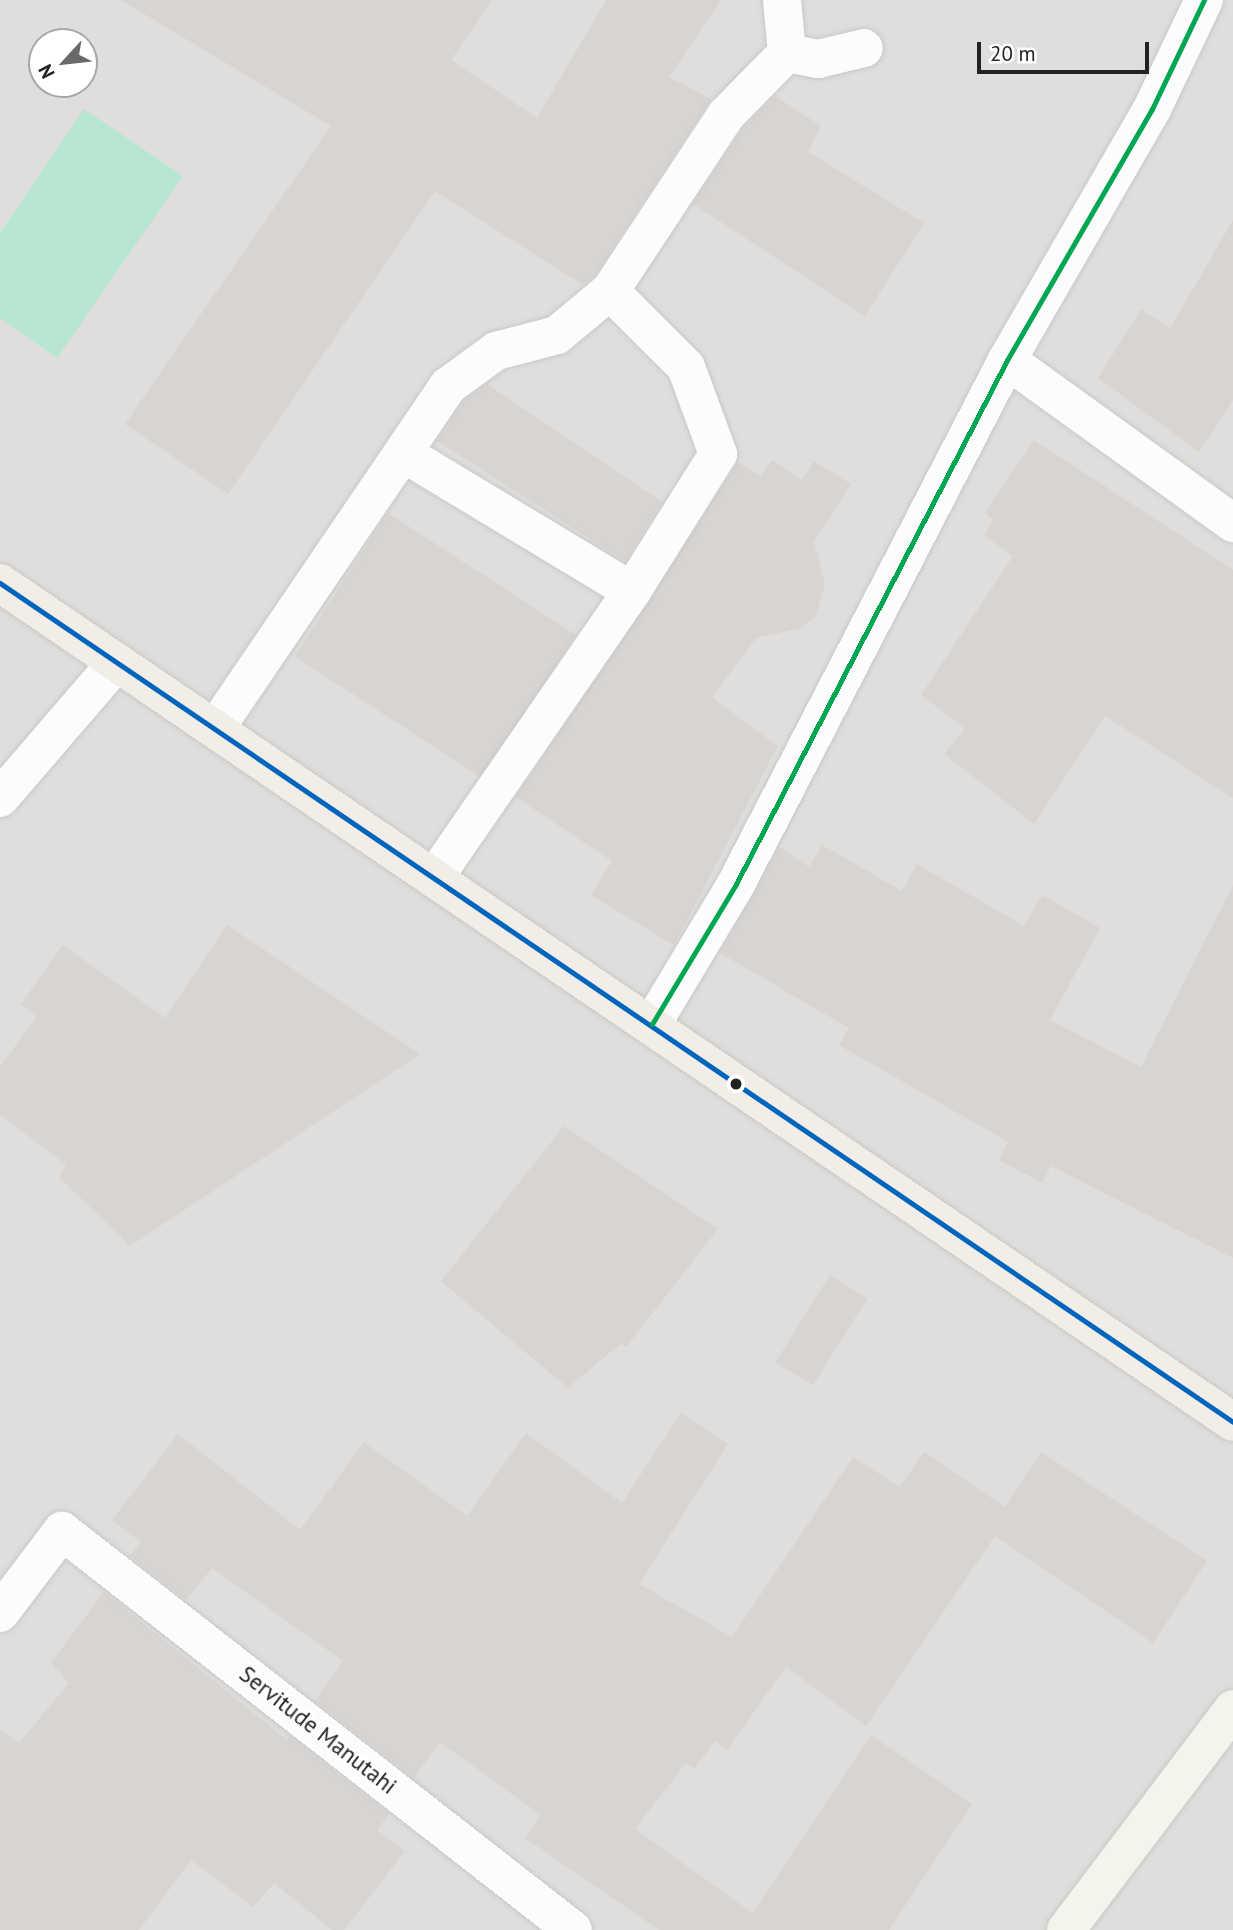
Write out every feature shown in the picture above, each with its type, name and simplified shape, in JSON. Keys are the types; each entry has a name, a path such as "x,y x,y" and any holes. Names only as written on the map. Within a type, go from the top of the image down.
{"main road":[{"path":"0,583 652,1024 1233,1422"},
{"path":"1066,1930 1233,1709"}],"street":[{"path":"215,730 448,386 496,351 557,335 610,291 726,115 787,53 782,0"},
{"path":"652,1024 774,814 1007,360 1152,109 1204,0"},
{"path":"787,53 818,59 864,48"},
{"path":"434,878 632,591 718,454 686,367 610,291"},
{"path":"1007,360 1233,523"},
{"path":"403,453 632,591"},
{"path":"0,798 116,663"},
{"name":"Servitude Manutahi","path":"0,1613 62,1531 573,1930"}],"shaded area":[{"path":"0,0 1233,0 1233,1930 0,1930"}],"green space":[{"path":"84,109 183,176 57,358 0,318 0,233"}],"building":[{"path":"121,0 492,0 451,60 537,118 606,0 721,0 669,77 711,99 594,276 583,285 435,191 228,494 125,424 331,126"},
{"path":"775,96 821,126 808,152 924,223 865,316 693,204 743,129"},
{"path":"1233,220 1233,400 1199,452 1098,378 1141,309 1170,329"},
{"path":"487,384 662,502 625,561 437,441 464,401"},
{"path":"1034,440 1233,570 1233,798 1105,716 1034,824 944,754 965,728 921,695 1013,556 984,535 994,520 985,512"},
{"path":"772,460 802,480 814,461 851,484 814,542 825,584 816,616 800,628 756,638 712,698 778,746 674,945 591,895 612,861 516,797 738,463 761,476"},
{"path":"388,513 576,635 483,778 295,656"},
{"path":"822,845 902,891 917,864 1024,926 1042,895 1100,928 1050,1020 1141,1067 1233,885 1233,1258 1051,1166 1042,1183 999,1160 1008,1142 839,1045 849,1028 720,953 780,847 809,867"},
{"path":"227,925 420,1054 130,1246 59,1177 66,1165 0,1115 0,1067 37,1016 21,1004 63,945 165,1018"},
{"path":"564,1126 718,1229 626,1347 621,1343 568,1388 441,1281"},
{"path":"830,1275 867,1298 813,1386 775,1362"},
{"path":"681,1413 728,1444 639,1584 732,1637 853,1457 900,1487 924,1452 1005,1507 1041,1452 1207,1561 1153,1643 995,1536 866,1726 786,1667 727,1750 716,1741 694,1768 686,1763 635,1829 753,1913 871,1735 972,1804 889,1930 659,1930 525,1838 541,1815 440,1742 414,1778 315,1701 343,1661 212,1568 186,1600 130,1556 141,1542 112,1520 178,1434 300,1530 364,1442 467,1516 526,1433 622,1503"},
{"path":"104,1592 287,1740 289,1736 389,1814 377,1830 405,1851 344,1930 332,1930 274,1883 253,1907 191,1860 139,1930 0,1930 0,1729 19,1743 69,1683 51,1663"}],"transit line":[{"path":"652,1024 736,884 1007,360 1152,109 1204,0"},
{"path":"0,583 1233,1422"}]}
